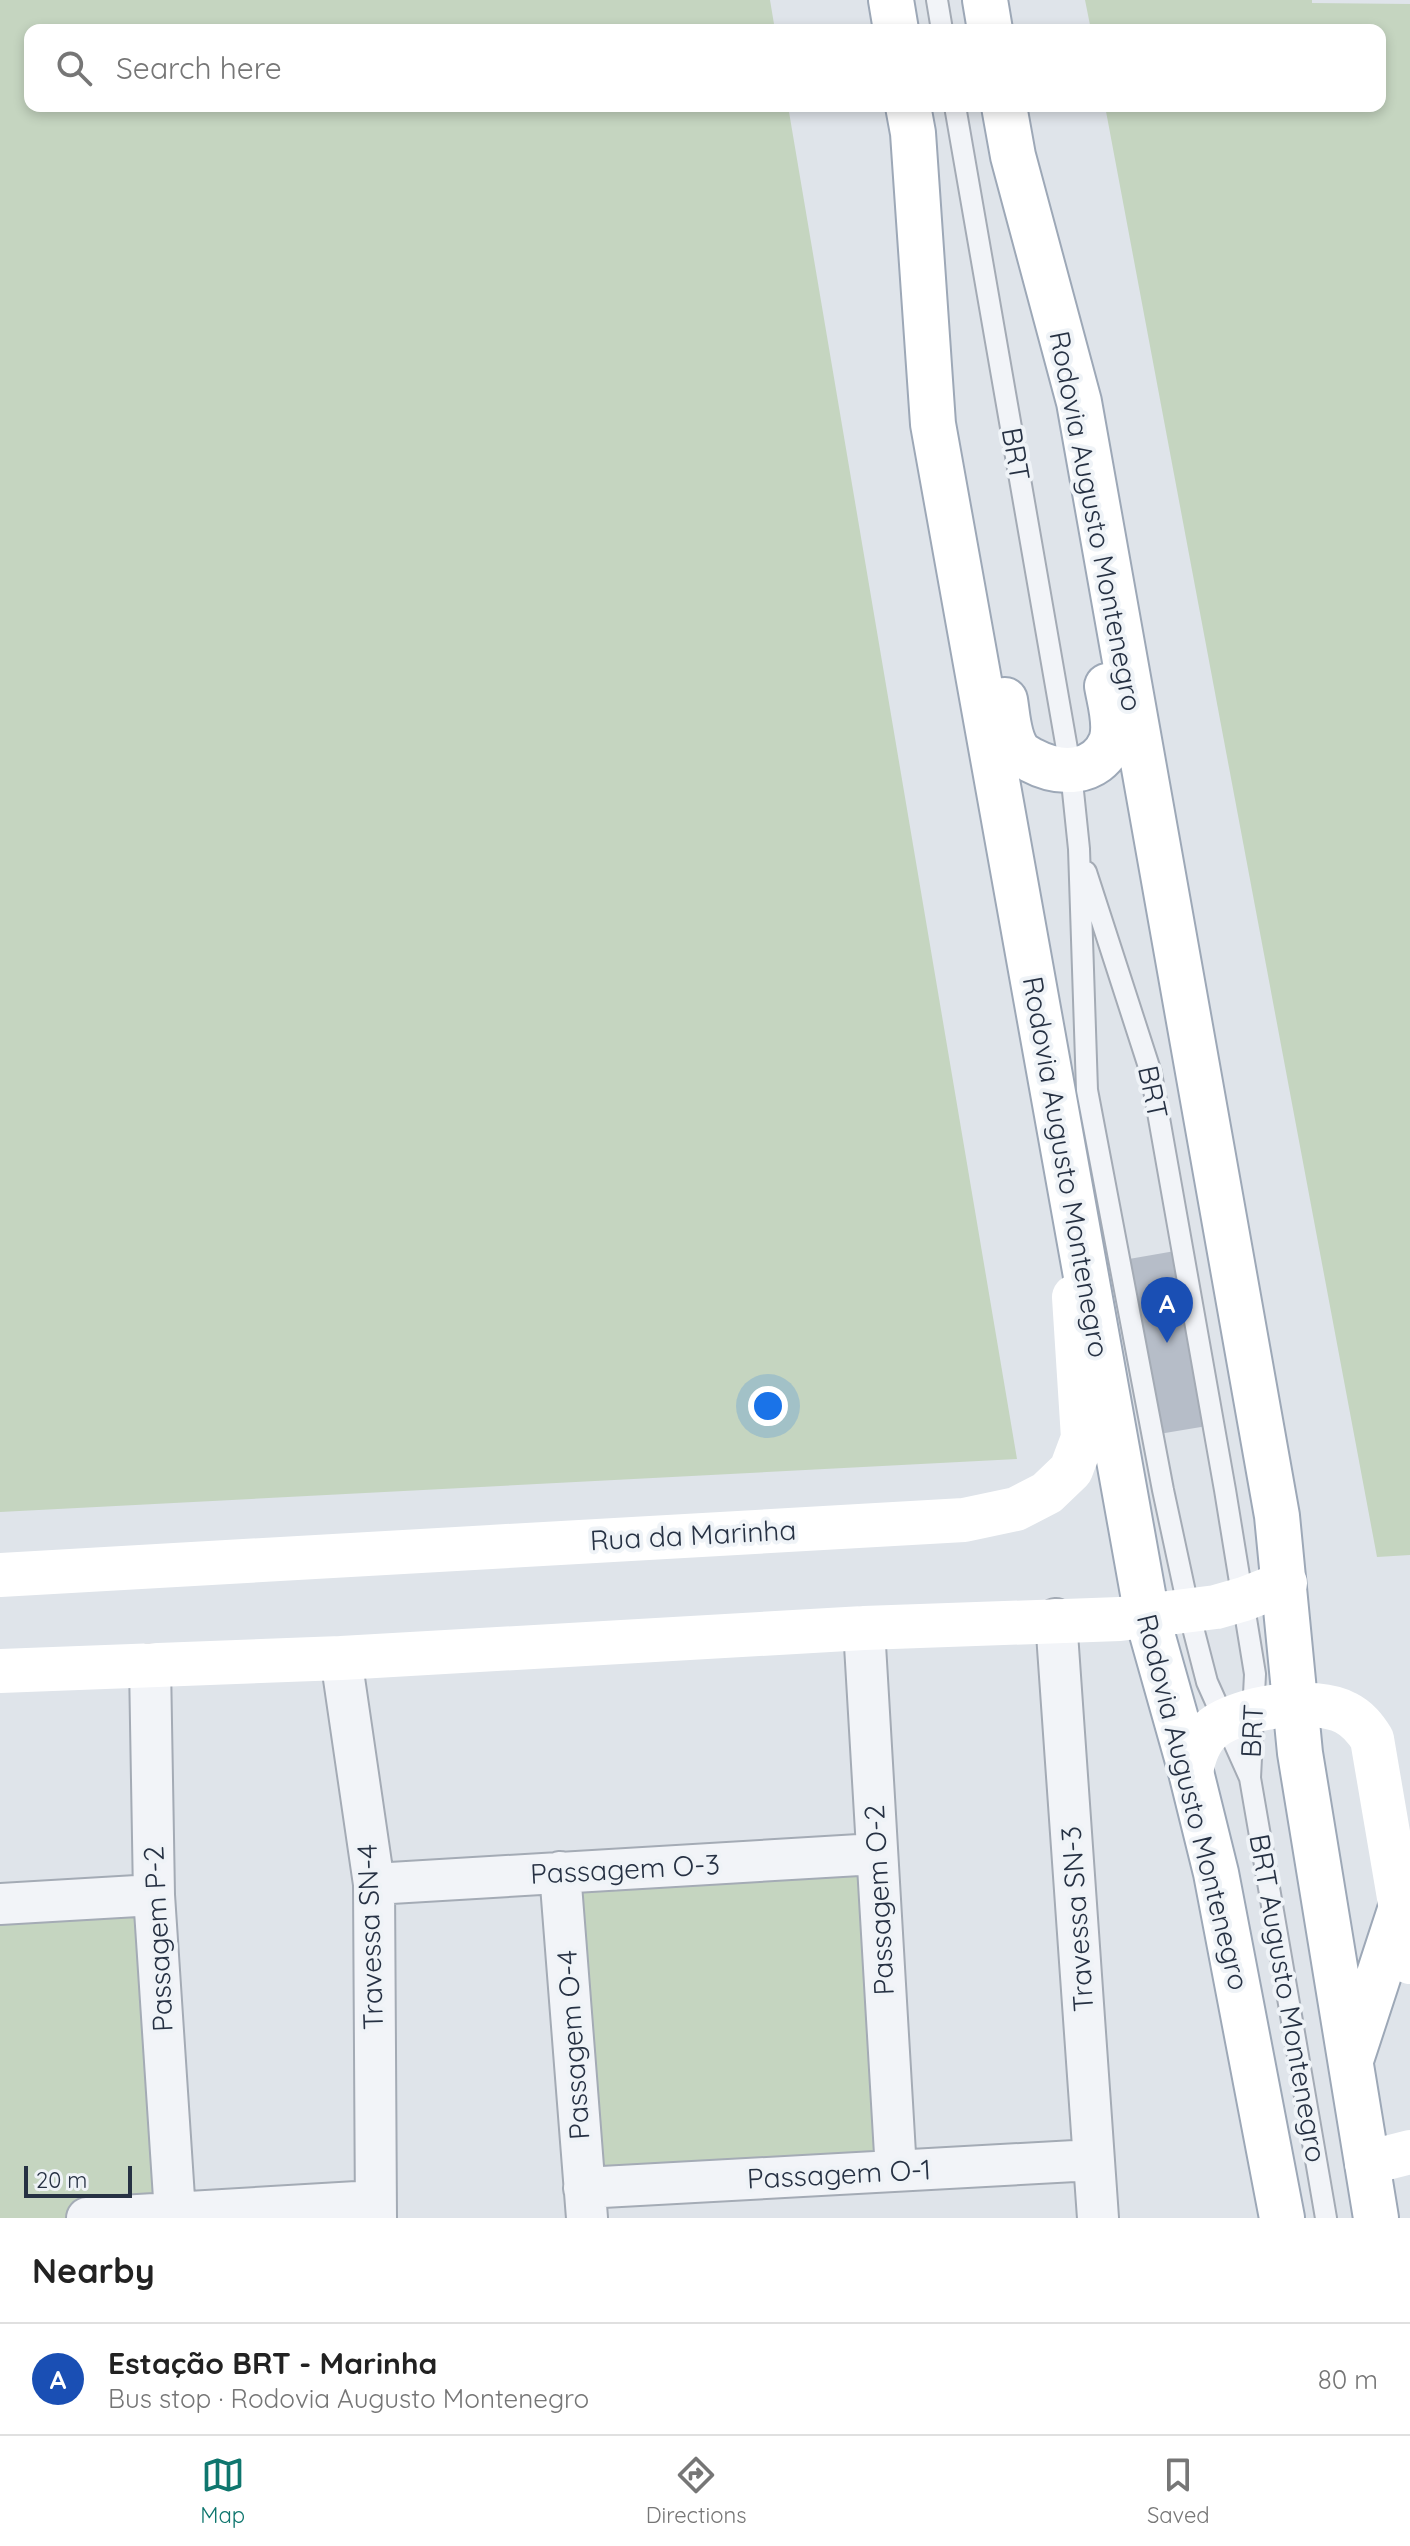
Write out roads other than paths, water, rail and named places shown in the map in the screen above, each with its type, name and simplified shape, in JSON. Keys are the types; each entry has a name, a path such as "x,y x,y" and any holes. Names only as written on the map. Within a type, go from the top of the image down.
{"main road":[{"path":"891,0 895,24"},
{"path":"985,0 989,24"},
{"name":"Rodovia Augusto Montenegro","path":"909,112 933,424 1067,1171 1168,1614 1191,1772 1216,1873 1282,2218"},
{"name":"Rodovia Augusto Montenegro","path":"1005,112 1013,156 1079,402 1277,1516 1285,1583 1257,1713 1350,2063 1376,2218"},
{"path":"933,424 968,472 1011,734 1021,754 1043,766 1071,772 1094,764 1111,742 1113,721 1068,463 1079,402"},
{"name":"Rua da Marinha","path":"0,1575 964,1520 1016,1509 1047,1493 1071,1470 1083,1438 1067,1171"},
{"path":"0,1671 341,1658 1056,1619 1120,1619 1168,1614 1244,1599 1285,1583"},
{"path":"1191,1772 1204,1737 1257,1713 1320,1705 1345,1712 1361,1723 1372,1739 1410,1962"},
{"path":"1350,2063 1401,1907"},
{"path":"1367,2163 1410,2152"}],"street":[{"name":"Travessa SN-3","path":"1056,1619 1098,2218"},
{"name":"Passagem O-2","path":"864,1628 896,2171"},
{"name":"Travessa SN-4","path":"341,1658 374,1884 375,2209"},
{"name":"Passagem P-2","path":"150,1665 154,1895 175,2213"},
{"name":"Passagem O-3","path":"374,1884 876,1854"},
{"name":"Passagem O-4","path":"560,1872 585,2203"},
{"path":"0,1904 154,1895"},
{"name":"Passagem O-1","path":"585,2203 896,2171 1093,2160"},
{"path":"87,2218 375,2209"}],"lane":[{"path":"937,0 941,24"},
{"name":"BRT","path":"956,112 1071,772 1079,849 1087,1090 1163,1490 1168,1614 1207,1682 1257,1713"},
{"name":"BRT","path":"1079,849 1151,1073 1255,1674 1257,1713 1250,1778"},
{"name":"BRT","path":"1250,1778 1257,1713"},
{"name":"BRT Augusto Montenegro","path":"1250,1778 1326,2218"}],"place":[{"name":"Estação BRT - Marinha","path":"1167,1343"}]}
